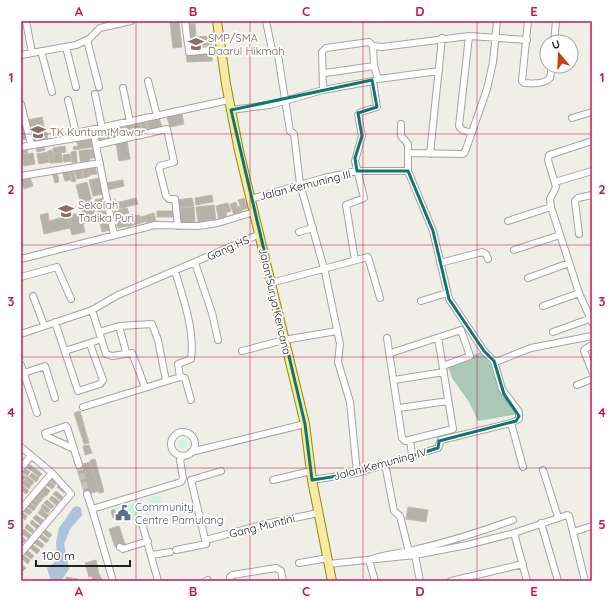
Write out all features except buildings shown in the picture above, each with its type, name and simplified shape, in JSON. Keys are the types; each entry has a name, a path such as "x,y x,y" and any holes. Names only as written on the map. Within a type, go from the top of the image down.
{"main road":[{"name":"Jalan Surya Kencana","path":"217,21 231,110 304,424 312,480 332,581"}],"street":[{"path":"26,21 32,52"},
{"path":"21,54 76,45 88,40 100,28 131,21"},
{"path":"185,21 189,52 221,49"},
{"path":"266,21 272,50 277,53 278,56 290,131 294,134 300,184 324,270 340,344 338,362 350,402 356,473"},
{"path":"408,153 463,154 487,89 493,62 497,21"},
{"path":"528,21 523,82 541,82 549,80 550,74"},
{"path":"555,34 556,21"},
{"path":"323,90 324,49 369,42 373,46 382,46 469,36 527,40"},
{"path":"469,36 459,126 462,130 472,133"},
{"path":"430,154 442,38"},
{"path":"88,40 99,87"},
{"path":"373,46 374,66 380,79 439,71"},
{"path":"66,47 76,87"},
{"path":"42,51 52,92"},
{"path":"325,73 374,66"},
{"path":"231,110 286,101 323,90 371,80 373,82 377,107 358,114 362,136 355,158 364,198 346,205 355,260"},
{"path":"148,81 157,116"},
{"path":"123,88 130,122"},
{"path":"95,94 102,128"},
{"path":"68,100 76,133 229,100"},
{"path":"21,104 31,144"},
{"path":"572,118 592,112"},
{"path":"401,124 401,136 407,142 408,171 431,227 449,299 484,351 494,361 504,394 519,412 519,419 511,423 523,467"},
{"path":"96,145 167,129 174,162 160,166 159,168 166,196 175,200 178,226"},
{"path":"21,147 31,144 94,135 114,235"},
{"path":"553,332 590,320 579,293 551,207 550,201 555,190 555,182 548,157 592,141"},
{"path":"21,176 100,163"},
{"name":"Jalan Kemuning III","path":"251,199 300,184 357,171 408,171"},
{"path":"555,182 592,171"},
{"path":"579,234 575,201 578,198 592,195"},
{"path":"508,221 551,207"},
{"path":"21,259 155,225 198,226 218,223 254,212"},
{"path":"299,232 313,228"},
{"name":"Gang HS","path":"21,334 92,310 118,295 260,234"},
{"path":"514,250 560,235"},
{"path":"440,263 482,252 486,254 488,259"},
{"path":"271,283 324,270 355,260 369,258 380,298"},
{"path":"195,263 212,313 218,340"},
{"path":"528,278 569,263"},
{"path":"21,277 57,267 71,299"},
{"path":"175,271 188,318 191,346 191,359 178,364 180,376"},
{"path":"421,301 447,293"},
{"path":"543,306 579,293"},
{"path":"33,296 44,325"},
{"path":"92,310 107,355 112,356 126,352 132,353 145,387"},
{"path":"55,322 78,391 103,381 93,343 65,351"},
{"path":"99,332 119,326 148,324 153,326 166,382"},
{"path":"119,326 126,352"},
{"path":"391,353 461,330 470,353 469,356 443,369 394,380"},
{"path":"242,350 284,340 337,331"},
{"path":"494,361 504,360 532,348 592,336"},
{"path":"387,338 391,353 403,440 410,440 453,430 438,338"},
{"path":"592,345 585,348 584,351 592,371"},
{"path":"21,365 37,412"},
{"path":"24,373 44,366 56,398"},
{"path":"83,407 145,387 166,382 180,376 185,378 191,400"},
{"path":"577,385 592,379"},
{"path":"399,408 448,401"},
{"name":"Jalan Kemuning IV","path":"312,480 356,473 438,448 441,440 511,423"},
{"path":"92,509 182,482 183,479 180,460 183,456 191,452 304,424"},
{"path":"74,449 46,436 45,432 66,426 74,449 79,466"},
{"path":"183,456 177,454 172,449 171,442 174,436 183,432 195,438 205,446 216,446"},
{"path":"191,452 195,445 195,438"},
{"path":"410,440 412,456"},
{"path":"21,447 52,473 71,494 21,553"},
{"path":"21,468 31,456"},
{"path":"385,464 394,511 400,516 420,581"},
{"path":"543,470 558,517"},
{"path":"206,540 191,480 221,471"},
{"path":"273,480 311,471"},
{"path":"21,509 52,473"},
{"path":"88,494 113,581"},
{"name":"Gang Muntini","path":"152,555 206,545 206,540 261,525 318,513"},
{"path":"299,563 369,560 412,553 514,533 558,517 568,515 585,581"},
{"path":"141,520 152,555 158,581"},
{"path":"412,553 514,520"},
{"path":"541,523 558,581"},
{"path":"573,532 592,526"},
{"path":"514,533 527,581"},
{"path":"120,547 123,549 148,541"},
{"path":"369,560 375,581"},
{"path":"451,581 522,564"},
{"path":"230,581 230,577 232,575 276,568 281,571 283,581"}],"highlighted area":[{"path":"372,80 377,107 358,113 362,136 355,158 357,171 408,171 433,231 449,299 484,351 494,361 504,394 519,416 516,421 439,441 438,448 357,473 312,480 305,424 231,110"}],"green space":[{"path":"483,351 518,414 478,421 469,402 452,378 448,366"},
{"path":"181,440 185,440 187,444 185,448 181,448 179,446 179,442"},
{"path":"159,495 163,507 152,511 148,498"},
{"path":"137,502 141,514 118,522 114,509"}],"water":[{"path":"77,506 81,508 82,515 70,529 64,544 69,569 61,581 51,581 47,568 55,562 57,557 56,542 59,528 74,507"}],"tunnel":[{"path":"79,465 87,494"}],"place":[{"name":"SMP/SMA Daarul Hikmah","path":"196,44"},
{"name":"TK Kuntum Mawar","path":"38,132"},
{"name":"Sekolah Tadika Puri","path":"66,211"},
{"name":"Community Centre Pamulang","path":"123,513"}]}
